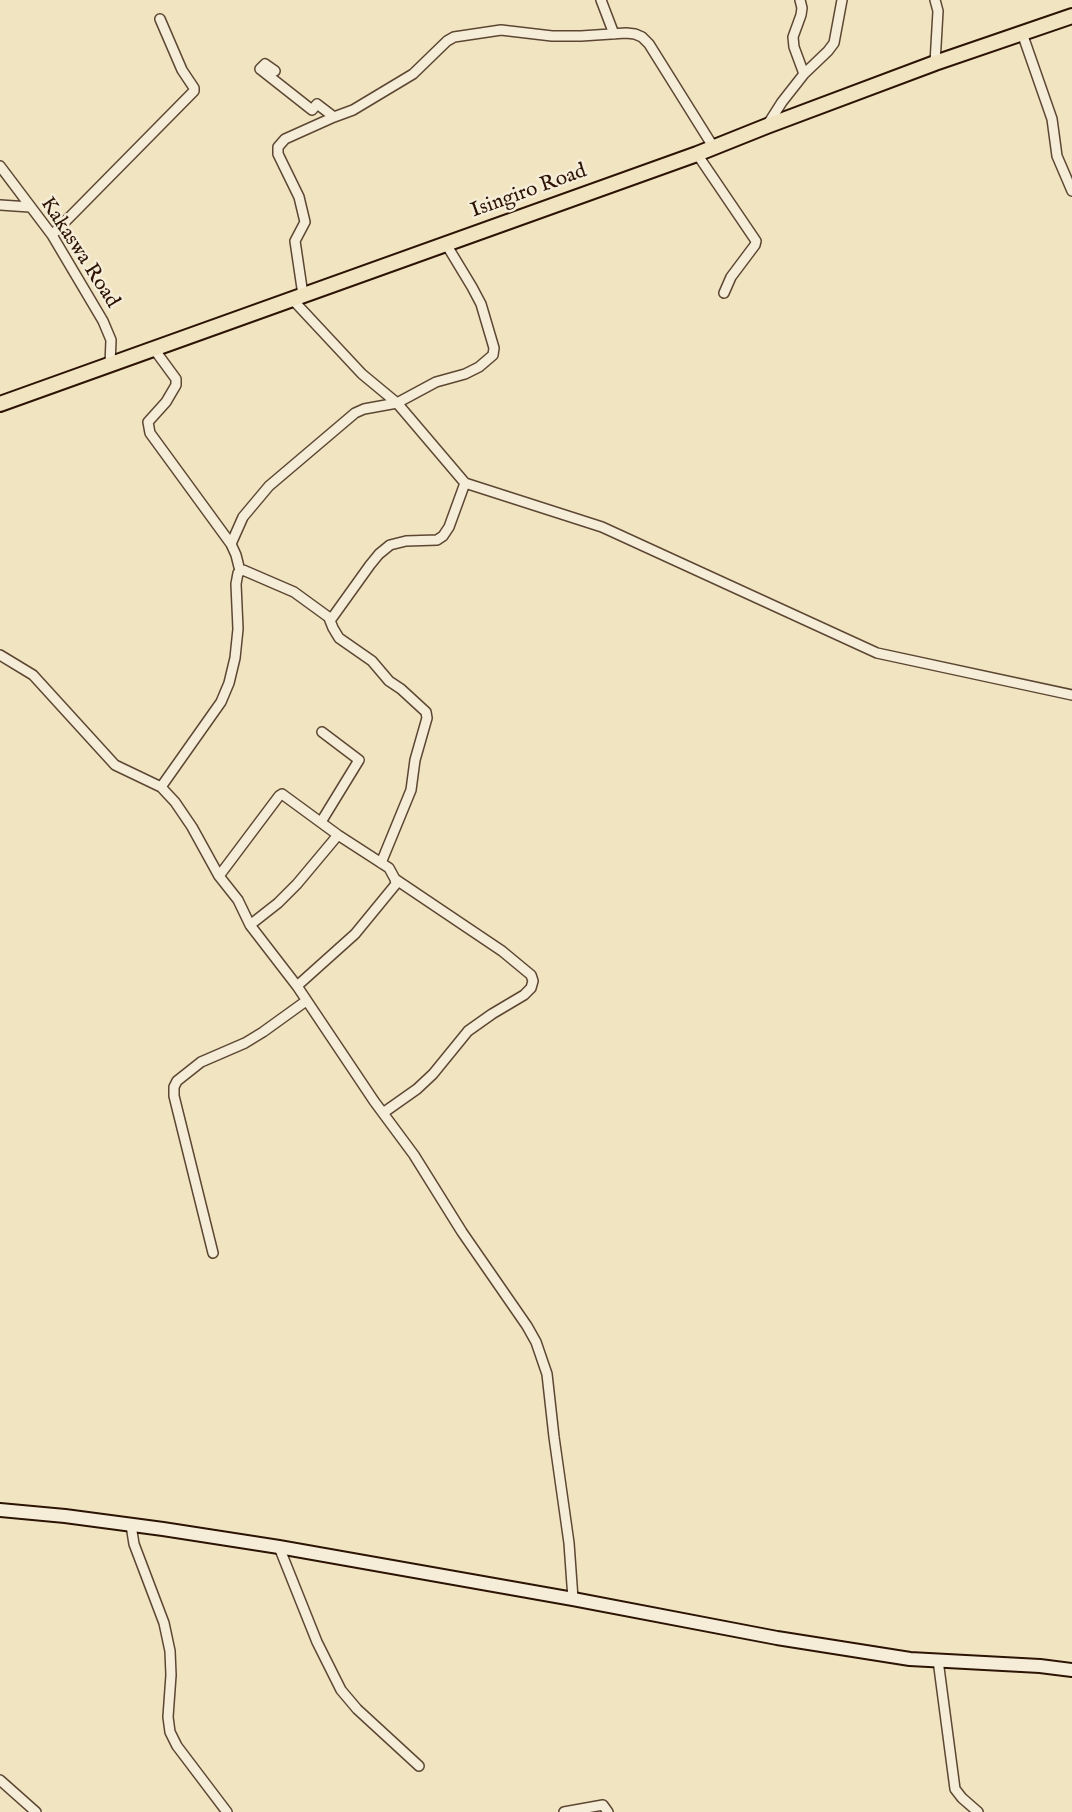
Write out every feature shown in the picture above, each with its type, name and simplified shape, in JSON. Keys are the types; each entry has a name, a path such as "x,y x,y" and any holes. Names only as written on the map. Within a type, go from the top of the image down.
{"main road":[{"name":"Isingiro Road","path":"0,404 714,148 766,126 1071,15"},
{"path":"0,1510 131,1525 279,1547 777,1638 911,1659 1072,1670"}],"street":[{"path":"601,0 614,34"},
{"path":"800,0 801,15 793,37 804,74"},
{"path":"766,126 804,74 834,43 842,0"},
{"path":"935,0 938,11 935,64"},
{"path":"52,235 194,92 160,19"},
{"path":"714,148 649,44 635,34 552,36 501,30 454,37 413,74 353,110 285,139 278,147 278,154 299,197 305,222 295,241 298,297 362,374 397,403 465,484 602,527 877,653 1072,695"},
{"path":"1022,33 1052,118 1056,156 1072,191"},
{"path":"275,71 265,64 260,69 312,110 317,104 334,117"},
{"path":"697,154 755,238 755,245 724,293"},
{"name":"Kakaswa Road","path":"0,166 52,235 92,301 111,340 110,365"},
{"path":"0,205 30,207"},
{"path":"231,544 243,517 269,486 355,413 397,403 436,382 479,367 493,355 494,348 481,304 446,244"},
{"path":"154,349 176,379 176,385 166,402 148,422 150,433 231,544 240,571 236,584 238,629 229,683 221,702 161,787"},
{"path":"330,618 379,554 390,545 406,541 437,540 443,536 465,484"},
{"path":"240,571 294,592 330,618 339,638 372,660 389,681 426,712 411,790 382,863"},
{"path":"0,655 33,676 115,765 161,787 175,802 219,876 238,900 250,925 347,1058 513,1304 536,1342 547,1374 569,1543 573,1599"},
{"path":"321,822 359,760 322,732"},
{"path":"219,876 280,794 285,795 338,835 389,868 396,879 526,969 533,981 531,988 468,1031 433,1074 383,1113"},
{"path":"250,925 297,884 338,835"},
{"path":"297,986 355,934 396,884 396,879"},
{"path":"214,1253 174,1096 174,1087 177,1081 201,1062 245,1043 306,1001"},
{"path":"131,1525 134,1544 164,1623 170,1651 170,1732 177,1746 227,1812"},
{"path":"279,1547 317,1643 341,1690 419,1766"},
{"path":"938,1660 955,1789 978,1812"},
{"path":"0,1780 36,1812"},
{"path":"564,1812 603,1805 608,1812"}]}
